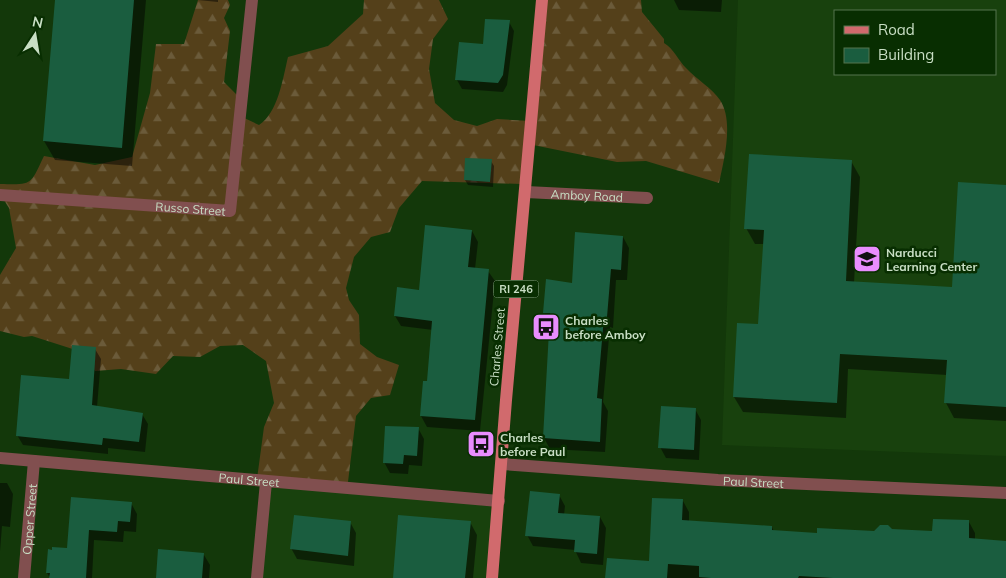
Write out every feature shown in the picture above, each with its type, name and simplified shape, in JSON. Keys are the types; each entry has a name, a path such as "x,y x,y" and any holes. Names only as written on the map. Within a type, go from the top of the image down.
{"main road":[{"name":"Charles Street","path":"492,578 542,0"}],"street":[{"name":"Russo Street","path":"0,195 230,211 252,0"},
{"name":"Amboy Road","path":"526,192 647,198"},
{"name":"Paul Street","path":"0,458 499,501"},
{"name":"Opper Street","path":"24,578 34,461"},
{"name":"Paul Street","path":"502,464 718,480 1006,493"},
{"path":"257,578 266,482"}],"shaded area":[{"name":"Narducci Learning Center","path":"738,0 1006,0 1006,456 722,445"},
{"path":"265,486 492,503 490,578 258,578"}],"green space":[{"path":"198,0 228,0 230,5 224,18 230,31 224,82 239,97 240,116 259,125 271,112 275,104 282,85 288,57 328,46 363,14 364,0 439,0 448,19 433,39 429,69 435,103 454,120 477,126 497,119 530,121 542,0 641,0 642,12 664,39 664,43 671,48 690,72 717,96 724,109 727,141 719,183 646,161 617,162 533,145 522,184 422,181 399,208 390,232 371,237 354,257 346,288 349,300 359,315 360,344 377,357 399,365 390,395 371,398 356,416 347,490 257,479 264,427 274,403 266,361 243,345 220,346 200,357 173,356 156,374 121,369 95,371 82,352 32,336 24,337 0,331 0,275 16,248 9,208 0,194 0,184 19,184 29,181 36,173 44,156 95,165 132,157 150,93 156,44 184,44"}],"building":[{"path":"55,0 134,0 122,148 43,141"},
{"path":"485,19 510,20 503,75 498,83 455,80 459,42 483,44"},
{"path":"749,154 852,160 846,281 952,287 958,182 1006,185 1006,407 944,403 947,360 840,354 837,403 733,397 737,323 758,324 764,230 744,229"},
{"path":"465,158 492,159 490,182 464,180"},
{"path":"425,225 472,230 468,267 489,269 475,420 420,416 423,381 427,381 432,321 394,316 397,287 419,290"},
{"path":"575,232 623,236 621,270 611,269 607,317 604,317 597,398 602,399 600,442 543,438 550,313 543,313 546,279 572,283"},
{"path":"72,345 96,347 92,405 143,413 139,442 103,438 102,445 16,436 21,375 69,379"},
{"path":"661,406 696,408 694,450 658,448"},
{"path":"385,426 419,427 417,456 404,455 403,464 383,463"},
{"path":"530,491 560,494 558,513 600,516 597,554 574,552 575,540 525,536"},
{"path":"71,497 132,502 130,522 118,521 117,532 89,530 86,578 49,578 50,573 46,573 48,549 52,550 52,547 67,548"},
{"path":"652,498 683,499 682,520 772,526 772,530 817,533 817,528 874,531 880,525 888,525 892,529 932,531 933,519 969,520 969,538 1006,541 1006,578 833,578 799,576 798,578 711,578 699,577 699,566 668,564 667,578 605,578 607,558 649,561"},
{"path":"294,515 351,521 348,556 290,549"},
{"path":"398,515 471,521 465,578 393,578"},
{"path":"158,549 204,553 202,578 156,578"}],"place":[{"name":"Narducci Learning Center","path":"867,259"},
{"name":"Charles before Amboy","path":"546,327"},
{"name":"Charles before Paul","path":"481,444"}]}
